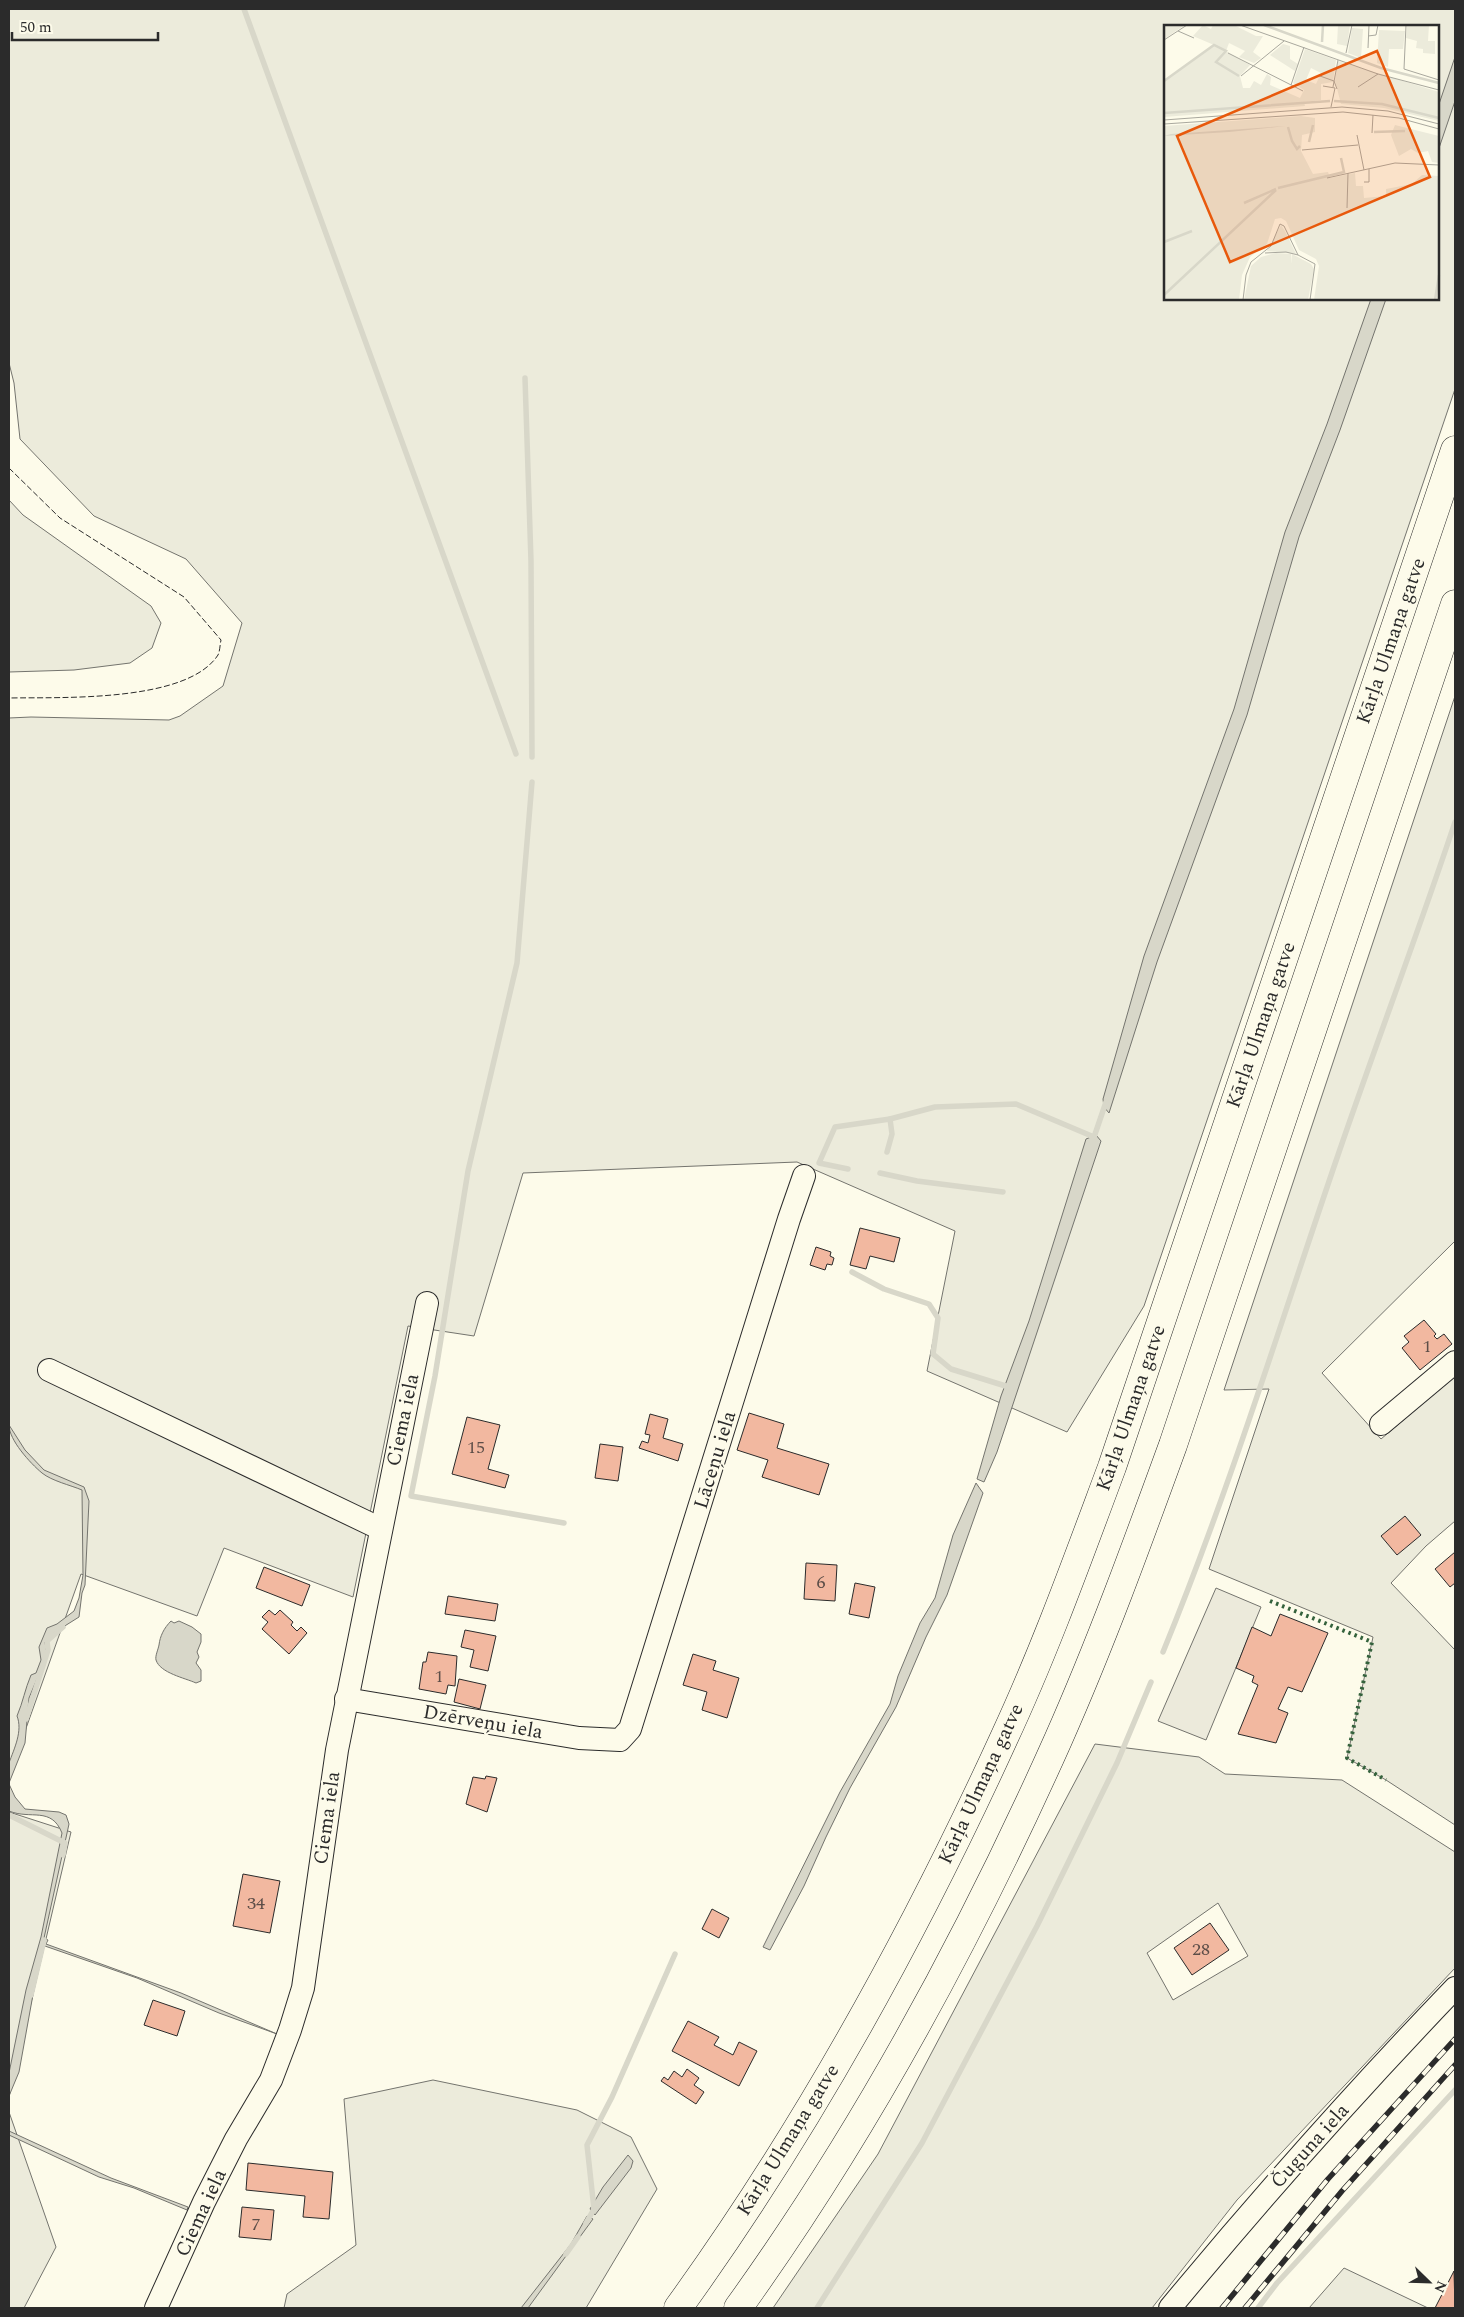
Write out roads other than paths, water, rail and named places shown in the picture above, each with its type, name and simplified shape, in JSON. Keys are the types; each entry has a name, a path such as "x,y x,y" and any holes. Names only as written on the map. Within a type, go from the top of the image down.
{"highway":[{"name":"Kārļa Ulmaņa gatve","path":"678,2308 719,2251 864,2017 930,1894 1005,1737 1057,1614 1112,1468 1455,450"},
{"path":"738,2308 827,2173 907,2043 970,1925 1062,1729 1132,1556 1172,1445 1455,604"}],"street":[{"name":"Lāceņu iela","path":"620,1740 630,1729 637,1710 804,1176"},
{"name":"Ciema iela","path":"156,2308 204,2202 236,2139 271,2080 290,2030 302,1988 346,1699 427,1303"},
{"path":"1381,1424 1455,1362"},
{"path":"49,1370 381,1529"},
{"name":"Dzērveņu iela","path":"346,1699 579,1738 620,1740"},
{"name":"Čuguna iela","path":"1170,2308 1228,2237 1397,2048 1455,1988"}],"waterway":[{"path":"244,9 516,754"},
{"path":"525,378 531,561 532,757"},
{"path":"532,782 517,963 468,1171 435,1376 411,1496 564,1523"},
{"path":"1163,1652 1233,1467 1338,1155 1455,822"},
{"path":"1092,1143 1106,1102"},
{"path":"848,1169 819,1163 835,1127 890,1119 935,1107 1016,1104 1094,1137"},
{"path":"887,1152 892,1134 890,1119"},
{"path":"880,1173 917,1181 1003,1192"},
{"path":"852,1272 884,1289 929,1304 938,1318 933,1354 951,1369 1012,1388"},
{"path":"26,1719 48,1650 47,1641 63,1627"},
{"path":"817,2308 922,2143 1037,1926 1117,1763 1151,1682"},
{"path":"9,1815 65,1843 63,1855"},
{"path":"31,1995 44,1940"},
{"path":"586,2223 594,2209 587,2145 612,2097 675,1954"},
{"path":"1258,2308 1277,2283 1455,2090"},
{"path":"566,2254 578,2237"}],"railway":[{"path":"1222,2308 1328,2179 1455,2039"},
{"path":"1245,2308 1342,2191 1455,2065"}]}
